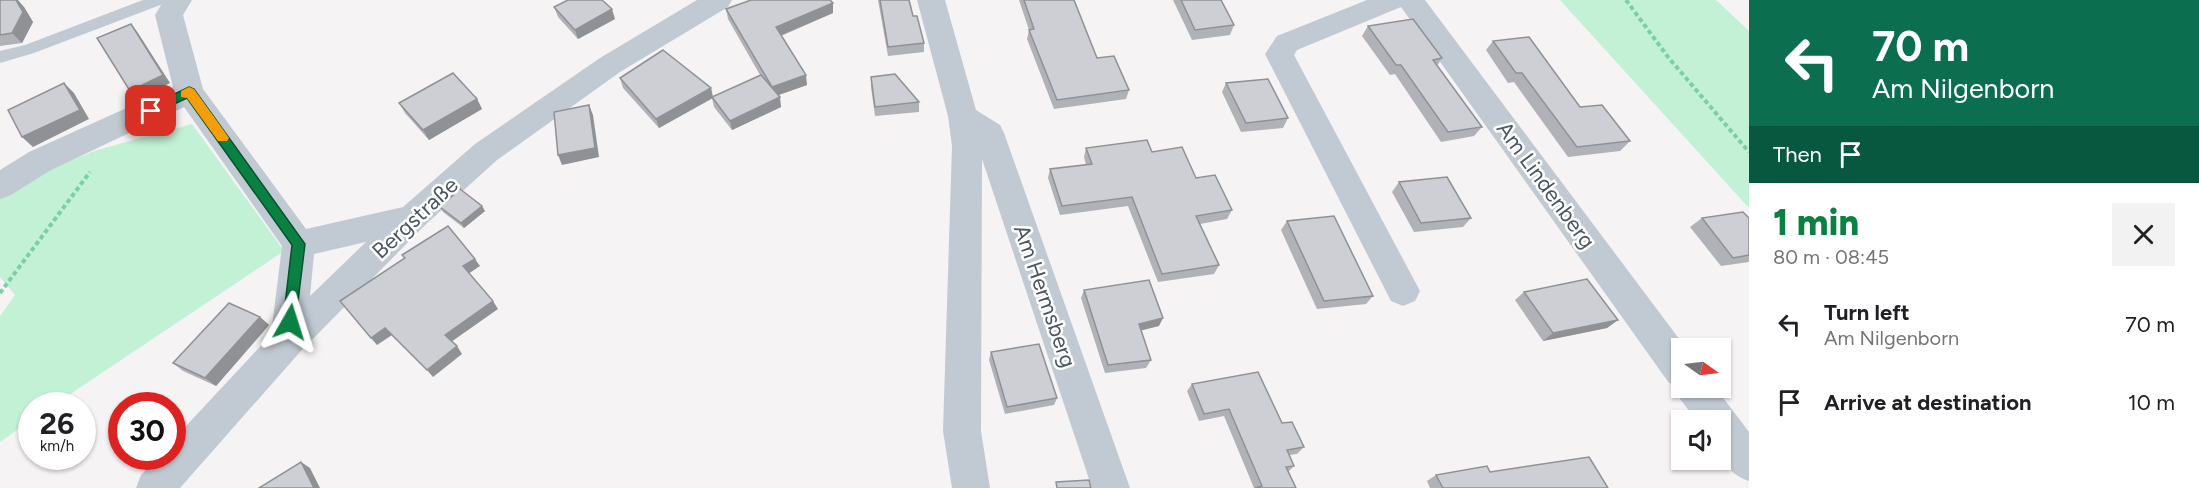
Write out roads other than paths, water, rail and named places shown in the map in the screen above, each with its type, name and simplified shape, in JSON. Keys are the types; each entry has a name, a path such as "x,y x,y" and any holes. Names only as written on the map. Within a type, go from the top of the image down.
{"street":[{"path":"178,0 169,15 189,92 298,244 288,342"},
{"name":"Bergstraße","path":"155,488 288,342 412,218 486,152 610,65 718,0"},
{"path":"931,0 963,116 967,146 962,431 971,488"},
{"path":"1393,0 1287,43 1279,54 1403,291"},
{"name":"Am Lindenberg","path":"1410,0 1671,356"},
{"path":"0,186 39,161 189,92"},
{"name":"Am Hermsberg","path":"963,116 989,133 1112,488"},
{"path":"298,244 412,218"},
{"path":"1701,398 1710,410"},
{"path":"1731,439 1749,463"}],"lane":[{"path":"0,57 29,49 158,0"}]}
